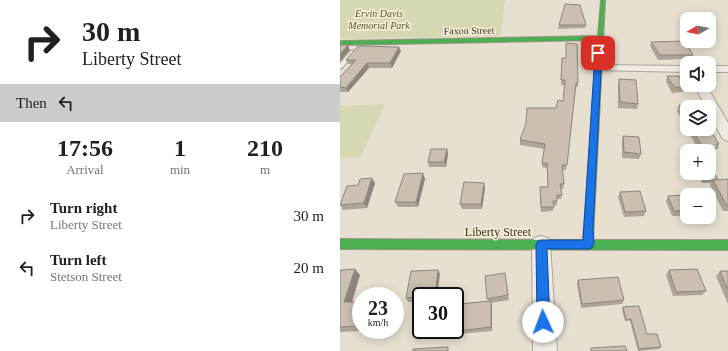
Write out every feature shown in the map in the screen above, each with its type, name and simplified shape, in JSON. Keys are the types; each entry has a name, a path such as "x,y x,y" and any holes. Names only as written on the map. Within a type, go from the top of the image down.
{"street":[{"path":"588,244 599,38 603,0"},
{"name":"Faxon Street","path":"340,43 599,38"},
{"path":"598,68 680,69"},
{"path":"716,69 728,69"},
{"path":"704,92 728,136"},
{"name":"Liberty Street","path":"340,244 728,245"},
{"path":"541,244 545,351"}],"lane":[{"path":"340,67 360,43"}],"green space":[{"name":"Ervin Davis Memorial Park","path":"340,0 505,0 501,36 340,39"},
{"path":"385,104 360,158 340,158 340,106"}],"building":[{"path":"565,4 580,5 586,25 559,25"},
{"path":"680,41 680,48 689,48 693,55 660,55 651,42"},
{"path":"566,43 577,44 578,83 576,83 567,165 562,165 564,184 560,184 562,195 557,195 557,201 553,201 554,207 541,207 540,187 548,187 547,163 542,163 545,144 520,140 526,123 527,108 556,108 558,100 563,101 565,80 561,80 562,58 566,58"},
{"path":"340,45 348,45 340,54"},
{"path":"358,46 399,47 390,63 367,63 346,88 340,87 340,77 356,60 346,60"},
{"path":"667,76 679,76 680,87 674,87"},
{"path":"619,79 636,80 638,104 620,102"},
{"path":"623,136 639,137 641,154 624,152"},
{"path":"696,136 714,136 719,144 716,144 701,144"},
{"path":"431,149 447,149 444,162 428,162"},
{"path":"423,173 416,202 395,202 404,174"},
{"path":"716,176 718,180 704,181 716,180"},
{"path":"372,178 364,203 340,205 347,186 358,185 360,179"},
{"path":"728,179 728,206 713,180"},
{"path":"464,182 484,183 481,204 460,204"},
{"path":"640,191 646,211 625,212 620,192"},
{"path":"680,195 680,211 674,211 668,196"},
{"path":"355,269 344,302 352,302 352,326 340,327 341,270"},
{"path":"697,269 706,291 676,292 669,270"},
{"path":"438,270 436,287 412,287 412,298 406,298 411,271"},
{"path":"720,271 728,271 728,290"},
{"path":"505,273 508,295 487,299 485,276"},
{"path":"618,277 624,300 582,304 578,280"},
{"path":"491,301 491,327 464,330 464,304"},
{"path":"639,306 647,334 657,334 661,347 639,349 631,319 626,320 623,307"},
{"path":"625,346 627,351 591,351 591,348"},
{"path":"448,347 448,351 413,351 413,349"}],"traffic: fast":[{"path":"588,244 603,0"},
{"path":"340,43 599,38"},
{"path":"340,244 728,245"}],"route":[{"path":"543,322 541,244 588,244 598,53"}]}
